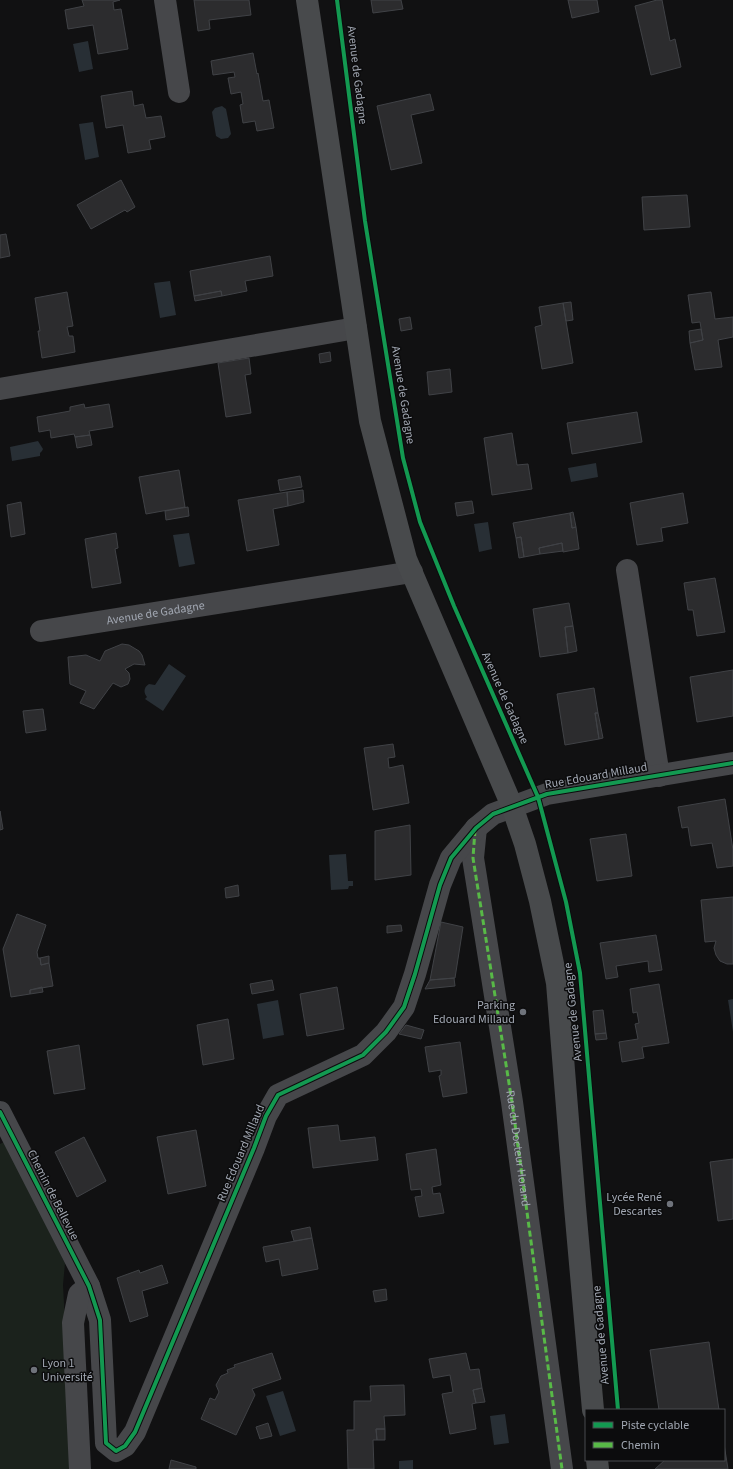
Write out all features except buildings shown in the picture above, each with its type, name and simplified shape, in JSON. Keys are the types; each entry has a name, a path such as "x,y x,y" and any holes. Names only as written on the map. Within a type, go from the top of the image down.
{"main road":[{"name":"Avenue de Gadagne","path":"307,0 370,421 406,559 512,806 525,844 540,901 557,983 593,1409"}],"street":[{"path":"165,0 180,92"},
{"path":"0,389 356,328"},
{"name":"Rue Edouard Millaud","path":"627,570 659,776"},
{"name":"Avenue de Gadagne","path":"40,631 412,572"},
{"name":"Rue Edouard Millaud","path":"89,1286 100,1320 106,1443 116,1451 125,1446 135,1432 266,1116 278,1095 363,1055 386,1032 404,1007 415,974 440,885 451,858 476,828 493,814 547,794 733,763"},
{"name":"Rue du Docteur Horand","path":"476,828 473,858 512,1102 562,1469"},
{"name":"Chemin de Bellevue","path":"0,1112 89,1286"},
{"path":"80,1469 73,1323 79,1294 89,1286"}],"shaded area":[{"path":"88,41 93,69 79,72 73,44"},
{"path":"222,106 226,109 231,134 228,138 221,139 216,136 212,112 215,108"},
{"path":"93,122 99,157 85,160 79,124"},
{"path":"170,281 176,315 160,318 154,283"},
{"path":"38,441 43,449 40,456 12,461 10,447"},
{"path":"596,463 598,477 571,482 568,468"},
{"path":"488,522 492,549 479,552 474,524"},
{"path":"189,533 195,564 179,567 173,535"},
{"path":"169,664 186,676 163,711 145,699 147,697 145,690 149,684 155,685"},
{"path":"346,854 348,881 353,881 353,886 349,886 348,889 331,890 329,855"},
{"path":"733,999 733,1032 728,1000"},
{"path":"278,1000 284,1035 263,1039 257,1004"},
{"name":"Lyon 1 Université","path":"4,1142 65,1263 63,1285 72,1456 74,1469 0,1469 0,1144"},
{"path":"283,1391 296,1431 280,1436 266,1396"},
{"path":"505,1414 509,1443 494,1445 490,1416"},
{"path":"413,1460 413,1469 399,1469 399,1461"}],"marked path":[{"path":"475,830 473,858 512,1102 562,1469"}],"cycle path":[{"path":"337,0 365,221 403,458 420,522 454,606 538,797 566,902 580,973 618,1409"},
{"path":"0,1112 89,1286 100,1320 106,1443 116,1451 125,1446 135,1432 266,1116 278,1095 363,1055 386,1032 404,1007 415,974 440,885 451,858 476,828 493,814 547,794 733,763"}],"place":[{"name":"Parking Edouard Millaud","path":"523,1012"},
{"name":"Lycée René Descartes","path":"670,1204"},
{"name":"Lyon 1 Université","path":"34,1370"}]}
